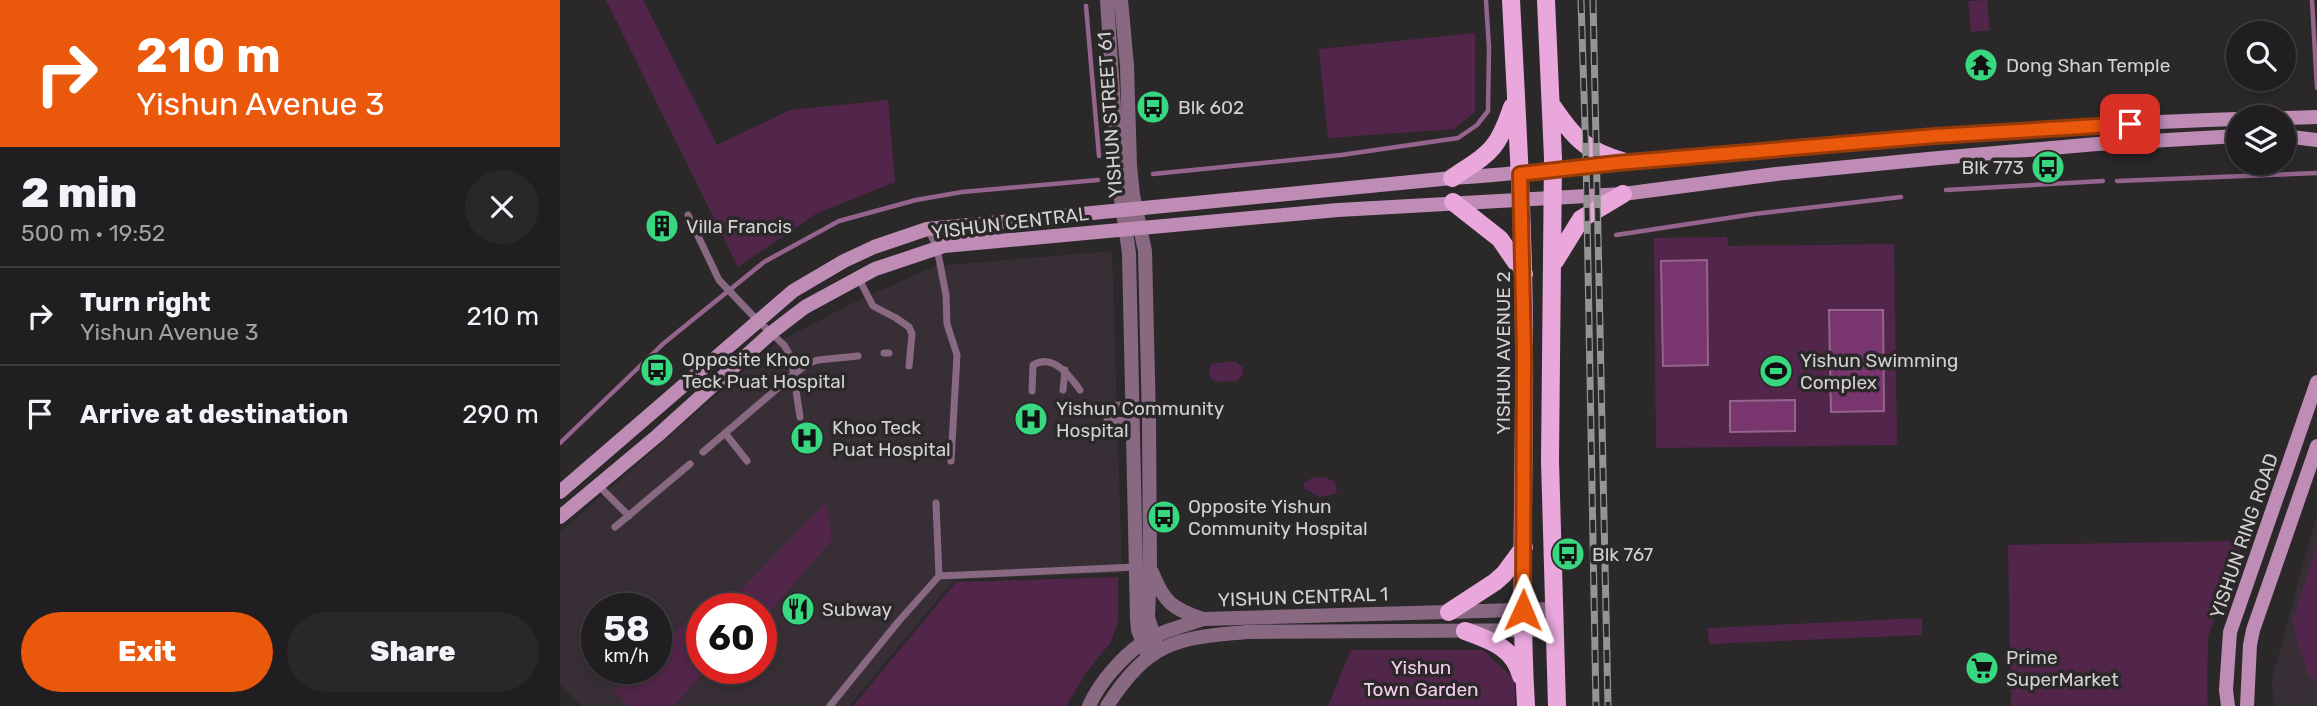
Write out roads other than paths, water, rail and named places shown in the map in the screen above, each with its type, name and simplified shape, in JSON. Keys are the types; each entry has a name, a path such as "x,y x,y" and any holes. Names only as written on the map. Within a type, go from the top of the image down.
{"main road":[{"name":"YISHUN AVENUE 2","path":"1511,0 1524,274 1525,699"},
{"path":"1546,0 1553,170 1550,461 1557,706"},
{"path":"1451,178 1492,151 1505,130 1516,97"},
{"path":"1549,101 1573,135 1583,144 1602,156 1625,162"},
{"path":"2296,118 2317,117"},
{"name":"YISHUN CENTRAL","path":"560,492 793,291 874,247 927,229 1625,162 1962,134 2226,120"},
{"name":"YISHUN CENTRAL","path":"560,517 657,436 771,333 805,307 858,276 937,248 1132,228 1453,202 1623,194 1776,174 1928,159 2097,144 2226,137"},
{"path":"2296,137 2317,140"},
{"path":"1553,264 1580,219 1623,194"},
{"path":"1453,202 1500,239 1524,274"},
{"name":"YISHUN RING ROAD","path":"2228,706 2230,632 2317,382"},
{"name":"YISHUN RING ROAD","path":"2247,706 2253,630 2317,446"},
{"path":"1449,612 1495,582 1524,547"},
{"path":"1465,631 1497,644 1510,654 1519,668 1525,699"}],"street":[{"name":"YISHUN STREET 61","path":"1107,0 1132,228"},
{"name":"YISHUN STREET 61","path":"1121,0 1127,66 1124,167"},
{"path":"1132,228 1145,251 1149,421 1143,568 1172,607 1204,620"},
{"path":"1132,228 1129,253 1133,421 1151,646"},
{"name":"YISHUN CENTRAL 1","path":"1089,706 1105,680 1151,646 1204,620 1553,609"},
{"name":"YISHUN CENTRAL 1","path":"1107,706 1151,646 1192,638 1247,632 1553,630"}],"lane":[{"path":"688,215 719,280 784,345 791,357 800,417"},
{"path":"927,229 937,248 946,295 947,324 957,355 951,461"},
{"path":"858,276 873,306 909,327 912,334 909,366"},
{"path":"703,452 793,374 818,360 858,356"},
{"path":"1032,391 1033,365 1045,361 1065,369 1080,390"},
{"path":"1063,390 1065,369"},
{"path":"1106,406 1149,403"},
{"path":"1107,420 1149,421"},
{"path":"725,433 747,461"},
{"path":"615,527 690,464"},
{"path":"598,485 629,516"},
{"path":"830,706 939,576 936,503"},
{"path":"939,576 1143,568"}],"waterway":[{"path":"1153,174 1341,155 1458,138 1477,125 1488,111 1489,48 1486,0"},
{"path":"2312,0 2317,88"},
{"path":"1086,6 1099,156"},
{"path":"2117,181 2317,173"},
{"path":"560,443 664,343 764,262 839,221 916,200 962,192 1098,180"},
{"path":"1946,190 2103,181"},
{"path":"1616,235 1754,214 1901,197"}],"railway":[{"path":"1581,0 1596,706"},
{"path":"1593,0 1608,706"}],"place":[{"name":"Dong Shan Temple","path":"1981,65"},
{"name":"Blk 602","path":"1153,107"},
{"name":"Blk 773","path":"2048,167"},
{"name":"Villa Francis","path":"662,226"},
{"name":"Opposite Khoo Teck Puat Hospital","path":"657,370"},
{"name":"Yishun Swimming Complex","path":"1776,371"},
{"name":"Yishun Community Hospital","path":"1031,419"},
{"name":"Khoo Teck Puat Hospital","path":"807,438"},
{"name":"Opposite Yishun Community Hospital","path":"1164,517"},
{"name":"Blk 767","path":"1568,554"},
{"name":"Subway","path":"798,609"},
{"name":"Prime SuperMarket","path":"1982,668"}],"park label":[{"name":"Yishun Town Garden","path":"1421,678"}]}
